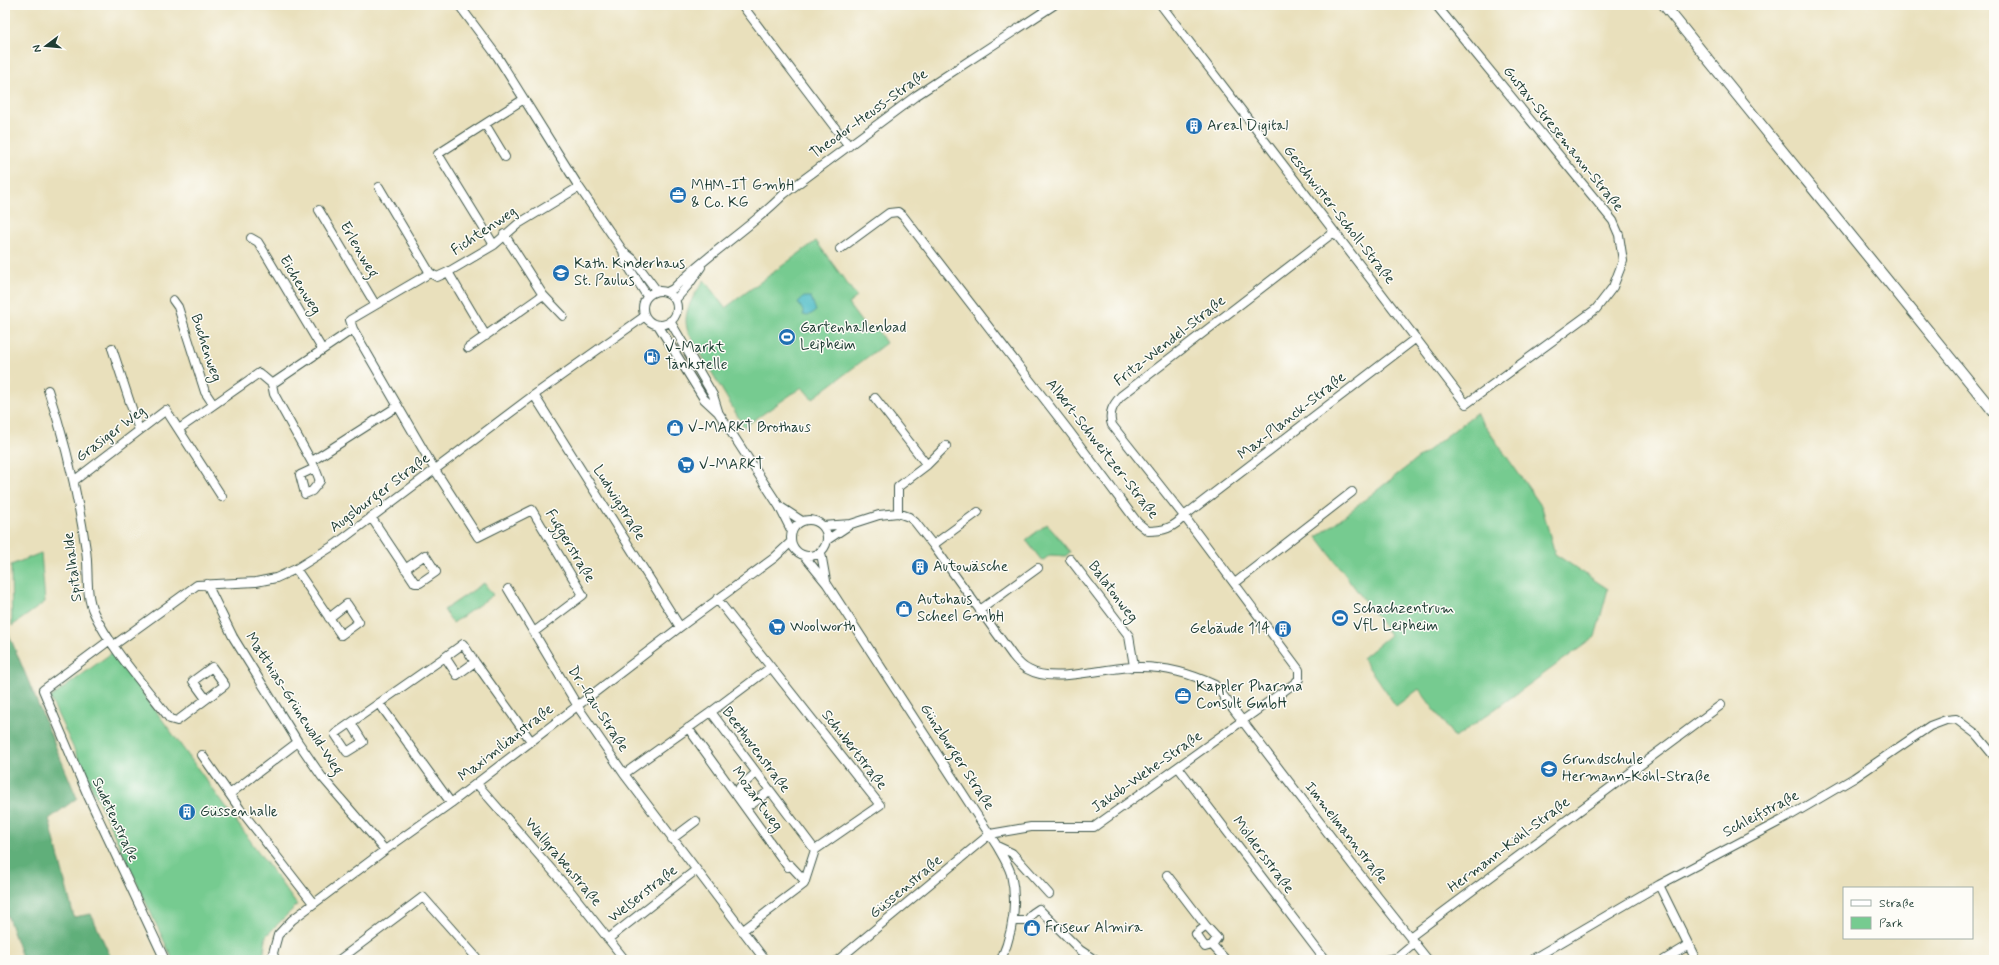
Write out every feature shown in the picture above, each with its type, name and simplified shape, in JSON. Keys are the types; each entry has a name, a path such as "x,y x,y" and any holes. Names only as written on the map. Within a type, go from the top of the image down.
{"main road":[{"path":"1664,5 1994,412"}],"street":[{"path":"459,5 497,56 579,187 623,251 633,259 656,291"},
{"path":"742,5 849,146"},
{"name":"Theodor-Heuss-Straße","path":"667,292 673,290 708,256 772,206 784,194 917,95 1054,5"},
{"name":"Geschwister-Scholl-Straße","path":"1161,5 1466,404"},
{"name":"Gustav-Stresemann-Straße","path":"1436,5 1613,221 1619,236 1623,261 1613,287 1596,309 1466,404"},
{"path":"494,245 438,154 524,99"},
{"path":"485,124 505,157"},
{"path":"379,187 430,273"},
{"name":"Fichtenweg","path":"352,329 350,320 375,304 430,273 437,277 448,272 494,245 504,234 579,187"},
{"name":"Erlenweg","path":"320,210 375,304"},
{"name":"Albert-Schweitzer-Straße","path":"840,249 889,213 898,212 903,216 1069,431 1137,522 1148,531 1159,531 1176,525 1184,516 1299,670 1299,678 1295,683 1243,722"},
{"name":"Fritz-Wendel-Straße","path":"1184,516 1112,425 1110,412 1114,403 1334,232"},
{"path":"504,234 543,295 563,316"},
{"name":"Eichenweg","path":"251,238 258,242 322,349"},
{"path":"623,251 626,263 647,296"},
{"name":"Theodor-Heuss-Straße","path":"675,300 690,283 708,256"},
{"path":"448,272 486,336"},
{"path":"658,325 670,321 676,312 675,300 667,292 656,291 647,296 643,306 645,316 650,322 658,325 704,399 718,412 779,506 792,532"},
{"path":"468,348 543,295"},
{"name":"Buchenweg","path":"173,300 178,307 205,392 213,404"},
{"name":"Augsburger Straße","path":"43,690 197,585 240,584 263,581 276,578 296,569 336,544 534,395 645,316"},
{"path":"670,321 713,395 718,412"},
{"path":"272,384 352,329 435,470"},
{"name":"Max-Planck-Straße","path":"1184,516 1416,338"},
{"path":"112,348 139,430"},
{"path":"179,429 259,373 272,384 274,394 313,465 398,406"},
{"name":"Spitalhalde","path":"48,390 62,431 74,480 86,551 90,599 93,612 112,642 170,719 177,721 206,699"},
{"name":"Ludwigstraße","path":"534,395 680,627"},
{"path":"874,398 927,465"},
{"name":"Grasiger Weg","path":"74,480 166,410 222,497"},
{"path":"779,506 802,521 814,521 823,526 851,524 888,513 898,513 898,487 927,465 946,446"},
{"name":"Fuggerstraße","path":"435,470 478,537 532,510 583,595 534,632"},
{"path":"1235,583 1352,492"},
{"path":"933,545 978,512"},
{"name":"Immelmannstraße","path":"898,513 909,517 915,522 1013,656 1029,671 1040,674 1057,675 1134,666 1178,671 1196,676 1215,685 1350,862 1428,960"},
{"path":"371,517 405,569"},
{"path":"802,521 796,525 792,532 791,542 795,551 806,557 814,556 821,552 828,540 851,524"},
{"path":"823,526 828,540"},
{"name":"Maximilianstraße","path":"274,960 273,953 278,935 292,920 384,850 477,784 680,627 774,558 791,542"},
{"name":"Maximilianstraße","path":"774,558 795,551"},
{"name":"Günzburger Straße","path":"821,552 827,584"},
{"name":"Günzburger Straße","path":"806,557 827,584 997,846 1010,873 1014,896 1014,921 1001,960"},
{"name":"Balatonweg","path":"1070,559 1129,636 1134,666"},
{"path":"980,610 1038,568"},
{"path":"296,569 330,618"},
{"name":"Matthias-Grünewald-Weg","path":"207,584 233,637 298,742 322,777 384,850"},
{"name":"Dr.-Rau-Straße","path":"508,588 577,706 624,774 672,839 765,960"},
{"name":"Schubertstraße","path":"717,599 880,805 815,850"},
{"path":"351,723 463,644 531,741"},
{"path":"445,657 457,675 475,662"},
{"path":"711,712 771,667"},
{"name":"Sudetenstraße","path":"43,690 88,796 165,960"},
{"path":"379,703 451,803"},
{"name":"Hermann-Köhl-Straße","path":"1385,960 1397,958 1413,940 1721,705"},
{"name":"Beethovenstraße","path":"624,774 711,712 769,791 815,850"},
{"name":"Schleifstraße","path":"1531,960 1659,884 1786,818 1854,778 1930,726 1946,720 1956,719 1967,726 1994,756"},
{"name":"Jakob-Wehe-Straße","path":"990,834 1032,827 1094,827 1243,722"},
{"name":"Mozartweg","path":"688,728 788,866 790,865 805,881"},
{"path":"231,793 298,742"},
{"path":"202,755 231,793 240,809 314,903"},
{"name":"Möldersstraße","path":"1178,767 1325,960"},
{"path":"756,773 740,787 752,804 769,791"},
{"name":"Wallgrabenstraße","path":"477,784 572,893 625,960"},
{"path":"672,839 696,821"},
{"name":"Güssenstraße","path":"838,960 990,834"},
{"path":"997,846 1012,853 1049,894"},
{"path":"742,932 804,884 815,850"},
{"name":"Welserstraße","path":"608,939 696,870"},
{"path":"1167,875 1217,938 1212,945 1206,947 1196,934 1206,926"},
{"path":"1659,884 1696,960"},
{"path":"339,960 423,897 476,957 472,960"},
{"path":"1014,921 1027,921 1033,912 1039,909 1080,950 1095,960"},
{"path":"1212,945 1226,960"},
{"path":"1664,960 1689,945"}],"green space":[{"name":"Gartenhallenbad Leipheim","path":"816,241 857,297 848,304 868,331 875,326 886,343 812,399 802,387 744,427 688,332 686,325 687,311 696,292 704,280 725,308"},
{"path":"1476,413 1542,507 1555,554 1608,589 1595,637 1455,738 1419,689 1396,706 1362,658 1390,635 1317,537"},
{"path":"1047,524 1070,552 1066,556 1050,555 1042,561 1026,540"},
{"path":"5,542 7,630 77,798 49,819 74,917 91,914 112,960 23,960 5,909"},
{"path":"41,553 45,602 12,626 11,565"},
{"path":"484,583 493,595 453,623 444,610"},
{"path":"113,652 297,905 266,936 263,960 173,960 50,698"}],"water":[{"path":"804,297 811,297 816,311 808,316 803,315 804,313 798,302"}],"place":[{"name":"Areal Digital","path":"1194,126"},
{"name":"MHM-IT GmbH & Co. KG","path":"678,195"},
{"name":"Kath. Kinderhaus St. Paulus","path":"561,273"},
{"name":"Gartenhallenbad Leipheim","path":"787,337"},
{"name":"V-Markt Tankstelle","path":"652,357"},
{"name":"V-MARKT Brothaus","path":"675,428"},
{"name":"V-MARKT","path":"686,465"},
{"name":"Autowäsche","path":"920,567"},
{"name":"Autohaus Scheel GmbH","path":"904,609"},
{"name":"Schachzentrum VfL Leipheim","path":"1340,618"},
{"name":"Woolworth","path":"777,627"},
{"name":"Gebäude 114","path":"1283,629"},
{"name":"Kappler Pharma Consult GmbH","path":"1183,696"},
{"name":"Grundschule Hermann-Köhl-Straße","path":"1549,769"},
{"name":"Güssenhalle","path":"187,812"},
{"name":"Friseur Almira","path":"1032,928"}]}
